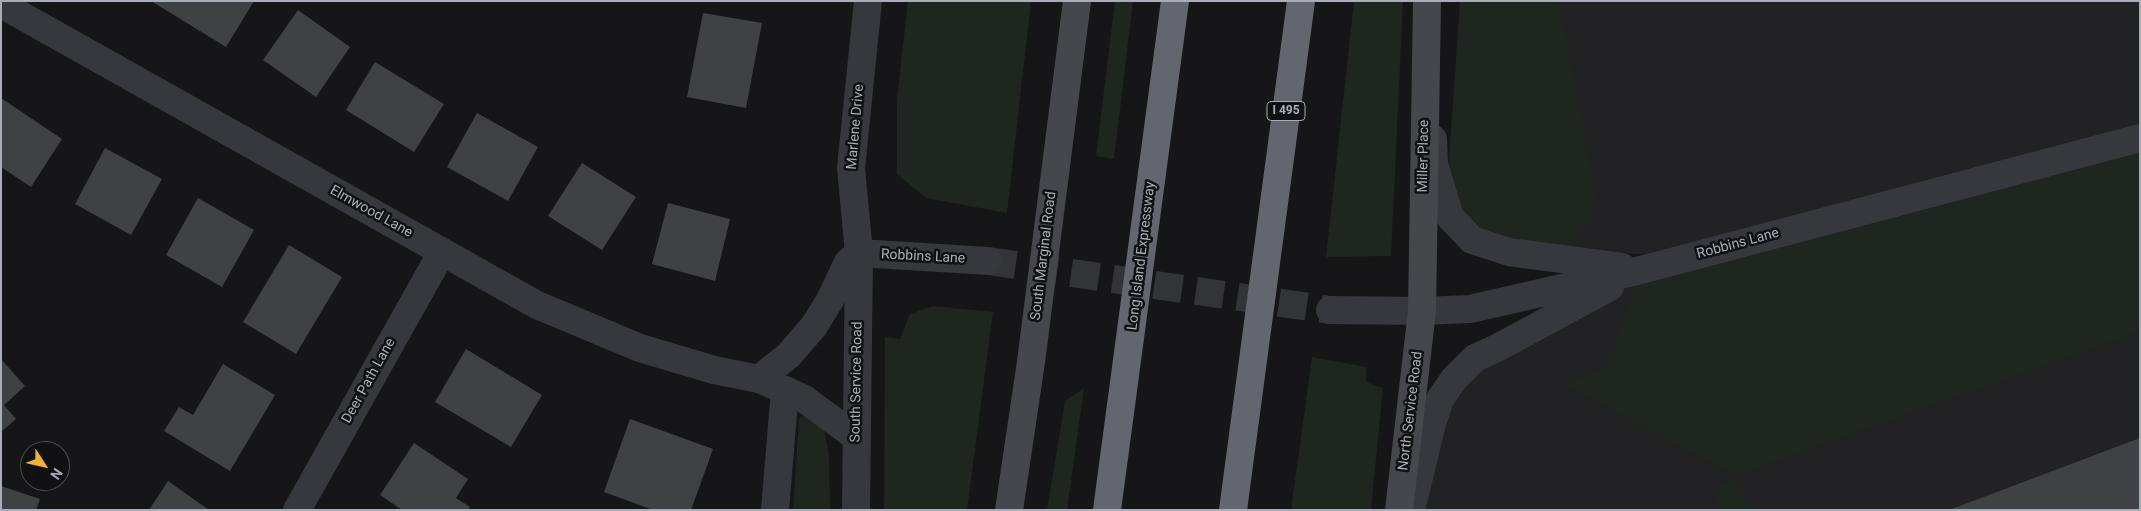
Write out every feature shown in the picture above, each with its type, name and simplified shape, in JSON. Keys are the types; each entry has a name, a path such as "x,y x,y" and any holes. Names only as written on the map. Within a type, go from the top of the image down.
{"highway":[{"name":"Long Island Expressway","path":"1107,510 1126,381 1175,1"},
{"name":"I 495","path":"1233,510 1301,1"}],"main road":[{"name":"South Marginal Road","path":"1009,510 1031,362 1077,1"},
{"name":"Miller Place","path":"1422,311 1427,1"},
{"name":"North Service Road","path":"1399,510 1422,311"}],"street":[{"name":"Marlene Drive","path":"859,253 851,168 868,1"},
{"name":"Elmwood Lane","path":"1,4 537,305 640,348 714,370 759,378 803,398 856,437"},
{"path":"1427,34 1434,164 1450,217 1472,240 1509,252 1540,258 1641,270"},
{"name":"Robbins Lane","path":"1330,310 1422,311 1470,309 1641,270 2140,138"},
{"name":"Deer Path Lane","path":"297,510 442,252"},
{"name":"Robbins Lane","path":"859,253 988,261"},
{"path":"759,378 789,355 814,326 830,300 848,262 859,253"},
{"name":"South Service Road","path":"856,510 859,253"},
{"path":"1411,510 1440,399 1454,380 1476,358 1641,270"},
{"path":"775,510 785,390"}],"shaded area":[{"path":"908,1 1031,1 1007,213 926,198 897,174 897,98"},
{"path":"1115,1 1133,1 1114,159 1096,156"},
{"path":"1354,1 1403,1 1391,256 1326,257"},
{"path":"1460,1 1559,1 1596,196 1592,218 1576,238 1555,247 1514,248 1470,226 1453,201 1449,159"},
{"path":"1470,1 2140,1 2140,510 1399,510 1423,414 1482,349 1683,258 1531,245"},
{"path":"2140,139 2140,331 1736,475 1749,510 1714,510 1719,487 1735,475 1564,384 1605,369 1641,270 1669,330 1646,279"},
{"path":"933,306 993,312 967,510 884,510 885,337 900,339 910,314"},
{"path":"1312,357 1366,367 1366,382 1383,388 1371,510 1291,510"},
{"path":"1084,388 1067,510 1047,510 1065,401"},
{"path":"809,413 824,428 829,456 830,510 793,510 799,418"}],"building":[{"path":"151,1 254,1 226,47"},
{"path":"298,10 350,47 316,97 263,60"},
{"path":"703,13 762,23 746,108 687,97"},
{"path":"375,62 444,104 414,152 346,110"},
{"path":"1,98 62,139 31,187 1,167"},
{"path":"477,113 538,147 508,201 447,167"},
{"path":"105,148 162,179 131,235 75,204"},
{"path":"582,163 636,197 602,250 548,216"},
{"path":"198,198 254,230 222,287 166,255"},
{"path":"668,203 730,219 715,281 652,264"},
{"path":"289,245 342,277 296,354 243,322"},
{"path":"466,349 542,395 511,447 435,402"},
{"path":"1,359 25,386 4,405 16,419 1,432"},
{"path":"223,364 275,395 230,471 164,431 179,407 193,415"},
{"path":"630,419 713,449 691,510 653,510 604,492"},
{"path":"2140,438 2140,510 1949,510"},
{"path":"414,443 468,479 456,498 470,507 468,510 402,510 380,495"},
{"path":"168,481 209,510 149,510"},
{"path":"1,486 40,499 36,510 1,510"}],"tunnel":[{"path":"988,261 1330,310"}]}
